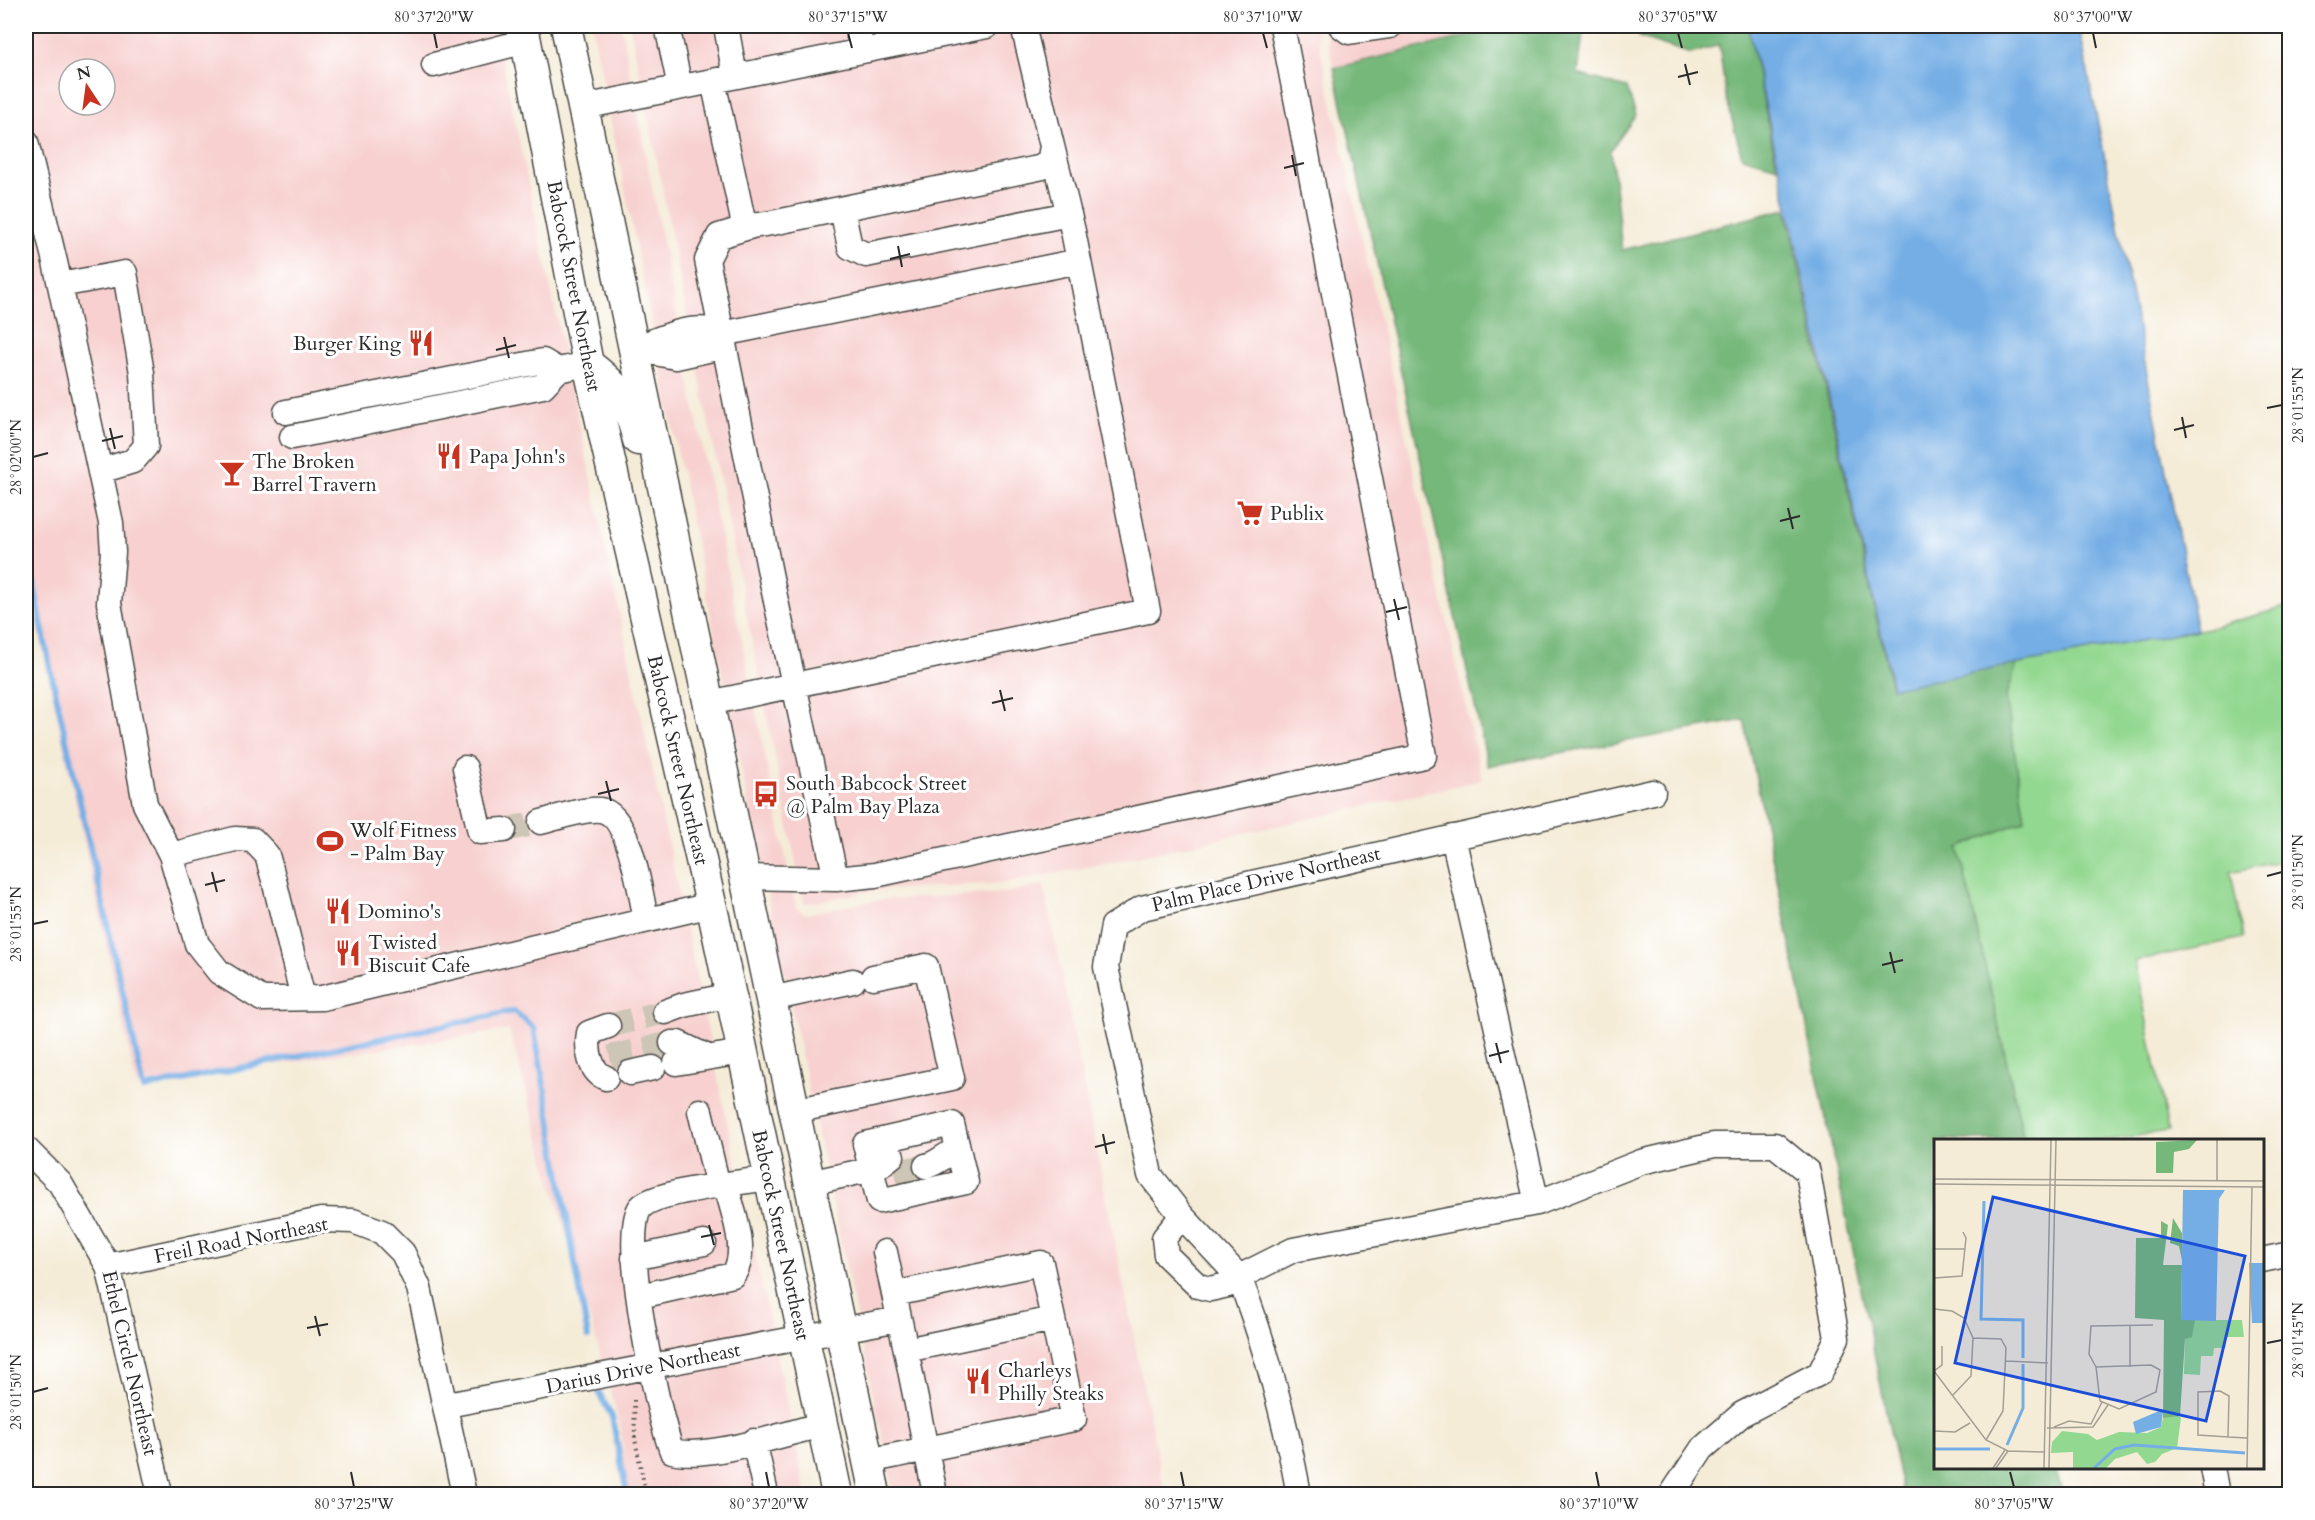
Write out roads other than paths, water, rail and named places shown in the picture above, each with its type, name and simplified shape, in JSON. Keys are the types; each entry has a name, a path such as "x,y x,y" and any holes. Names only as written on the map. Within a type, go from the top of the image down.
{"main road":[{"name":"Babcock Street Northeast","path":"566,26 875,1494"},
{"name":"Babcock Street Northeast","path":"525,33 588,364 711,905 837,1494"},
{"path":"588,364 614,384 632,416 650,495 675,544"},
{"path":"676,750 702,782 721,855 745,877"},
{"path":"711,905 724,909 744,924 760,975 770,995"}],"street":[{"path":"667,26 680,87"},
{"path":"726,26 724,78 743,220 752,226"},
{"path":"857,26 862,51"},
{"path":"583,106 987,26"},
{"path":"709,703 1148,611 1069,214 1023,26"},
{"path":"745,877 836,879 875,875 1424,756 1282,26"},
{"path":"1341,26 1349,32 1355,32 1390,26"},
{"path":"434,65 525,33"},
{"path":"26,142 60,285 111,523 114,552 109,603 145,804 171,855 196,944 219,972 262,999 322,998 711,905"},
{"path":"836,879 707,260 719,236 752,226 1043,167 1050,158 1052,146"},
{"path":"842,209 850,247 866,255 1069,214"},
{"path":"634,349 670,334 707,327 722,334 1079,261"},
{"path":"60,285 125,273 142,373 146,446 133,461 100,471"},
{"path":"286,412 543,361 558,370"},
{"path":"292,437 543,386 558,370 588,364"},
{"path":"465,768 480,832 504,830"},
{"name":"Palm Place Drive Northeast","path":"1299,1494 1285,1425 1261,1332 1239,1277 1182,1216 1150,1175 1106,967 1113,926 1142,908 1653,792"},
{"path":"541,822 600,809 614,816 628,841 646,920"},
{"path":"1453,837 1537,1203"},
{"path":"171,855 235,839 253,840 267,855 303,998"},
{"path":"770,995 926,966 951,1078 794,1111"},
{"path":"674,1009 730,995"},
{"path":"602,1066 587,1041 589,1033 608,1026"},
{"path":"674,1053 708,1057 742,1052"},
{"path":"640,1296 733,1275 739,1266 741,1250 738,1236 700,1111"},
{"path":"952,1124 953,1151 966,1182 879,1201 884,1166 865,1144 952,1124"},
{"path":"1182,1216 1164,1238 1166,1255 1198,1286 1210,1290 1228,1284 1293,1250 1537,1203 1641,1162 1714,1145 1775,1145 1808,1172 1837,1338 1820,1373 1742,1414 1702,1449 1672,1494"},
{"name":"Ethel Circle Northeast","path":"26,1149 60,1183 108,1266 160,1494"},
{"path":"925,1157 934,1164 953,1151"},
{"path":"810,1183 884,1166"},
{"path":"769,1178 722,1185 653,1200 642,1206 635,1216 632,1229 640,1296 642,1368 672,1451 687,1455 821,1425"},
{"name":"Freil Road Northeast","path":"108,1266 321,1220 353,1221 382,1232 403,1254 419,1288 447,1406 464,1494"},
{"path":"634,1258 738,1236"},
{"path":"885,1252 935,1494"},
{"path":"2264,1260 2289,1254"},
{"path":"868,1461 1074,1419 1041,1263 894,1294"},
{"name":"Darius Drive Northeast","path":"447,1406 899,1319"},
{"path":"906,1350 1053,1319"},
{"path":"754,1441 766,1494"},
{"path":"2212,1469 2217,1494"}],"water":[{"path":"1748,26 2079,26 2197,630 1893,688"}],"waterway":[{"path":"26,545 51,672 144,1088 514,1011 534,1028 588,1337"},
{"path":"599,1393 612,1417 627,1494"}],"tunnel":[{"path":"504,830 541,822"},
{"path":"608,1026 665,1012"},
{"path":"610,1057 672,1043"},
{"path":"895,1172 926,1166"}],"place":[{"name":"Burger King","path":"421,343"},
{"name":"Papa John's","path":"449,456"},
{"name":"The Broken Barrel Travern","path":"232,473"},
{"name":"Publix","path":"1250,513"},
{"name":"South Babcock Street @ Palm Bay Plaza","path":"766,794"},
{"name":"Wolf Fitness - Palm Bay","path":"330,841"},
{"name":"Domino's","path":"338,911"},
{"name":"Twisted Biscuit Cafe","path":"348,953"},
{"name":"Charleys Philly Steaks","path":"978,1381"}]}
